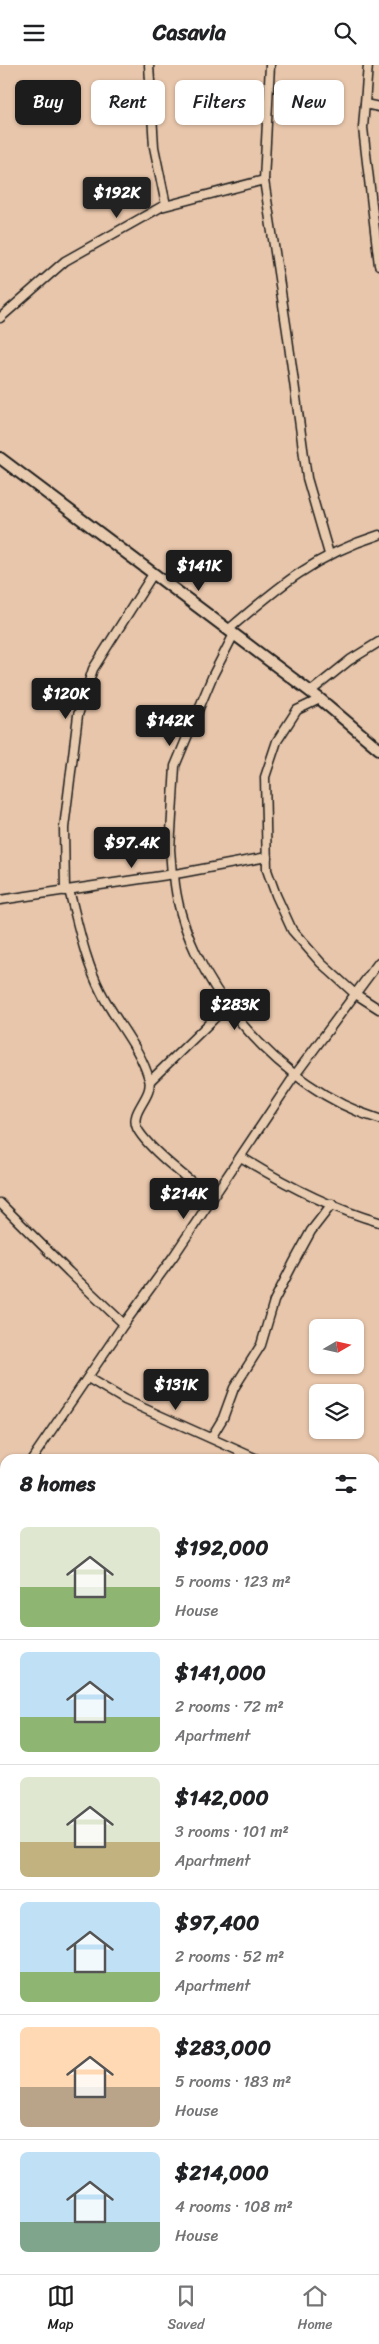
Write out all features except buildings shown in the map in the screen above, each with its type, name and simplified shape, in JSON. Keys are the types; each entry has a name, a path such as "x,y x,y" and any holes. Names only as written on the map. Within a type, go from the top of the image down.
{"street":[{"path":"149,65 154,147 166,205"},
{"path":"270,65 264,179 287,331 306,478 329,554"},
{"path":"368,65 363,127 379,265"},
{"path":"365,104 379,107"},
{"path":"0,318 65,261 166,205 264,179"},
{"path":"0,458 320,699 379,749"},
{"path":"379,535 329,554 270,594 231,632 176,766 170,849 176,899 210,979 227,1006 267,1051 295,1075 327,1098 379,1119"},
{"path":"150,1081 144,1066 101,992 85,947 67,891 64,828 78,715 93,669 153,574"},
{"path":"310,692 350,660 379,643"},
{"path":"320,699 297,710 277,741 265,777 266,857 268,870 276,895 292,930 321,963 354,993 379,1009"},
{"path":"0,900 173,875 266,857"},
{"path":"35,1454 124,1323 241,1157 295,1075 354,993 379,963"},
{"path":"213,1197 143,1137 137,1127 135,1118 147,1095 150,1081 227,1006"},
{"path":"241,1157 270,1175 332,1204 379,1222"},
{"path":"0,1203 69,1272 124,1323"},
{"path":"210,1438 223,1418 234,1388 260,1345 274,1301 293,1264 312,1231 332,1204"},
{"path":"88,1378 125,1400 246,1454"}]}
